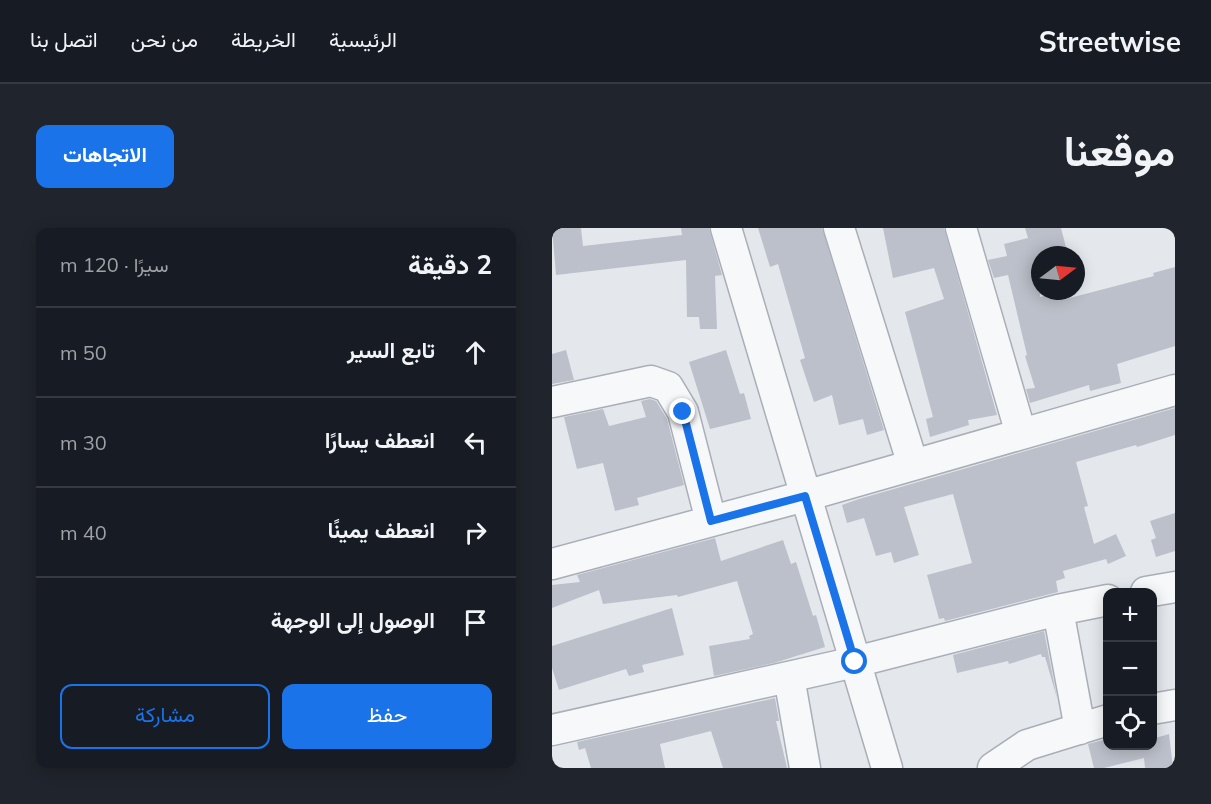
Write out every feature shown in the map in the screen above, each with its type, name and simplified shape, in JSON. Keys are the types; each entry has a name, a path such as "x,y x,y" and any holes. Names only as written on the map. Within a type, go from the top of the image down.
{"street":[{"path":"726,228 887,768"},
{"path":"839,228 913,465"},
{"path":"961,228 1021,434"},
{"path":"552,402 651,381 668,387 683,412 711,521"},
{"path":"552,564 805,496 1175,390"},
{"path":"1157,590 1175,587"},
{"path":"552,730 855,662 1058,610 1103,601"},
{"path":"1058,610 1080,729"},
{"path":"789,677 805,768"},
{"path":"1157,709 1175,705"},
{"path":"993,768 1027,745 1103,721"}],"building":[{"path":"552,228 581,228 583,246 682,235 681,228 709,228 722,275 715,276 717,329 700,329 699,317 687,317 686,260 556,275"},
{"path":"758,228 822,228 884,430 867,435 863,419 839,425 832,395 814,402 800,360 805,358 778,264 770,267"},
{"path":"883,228 944,228 997,415 968,420 969,425 930,437 926,419 933,417 905,312 944,299 934,268 893,278"},
{"path":"1025,228 1061,228 1066,246 1031,246 1031,300 1085,300 1085,294 1154,276 1153,273 1175,267 1175,346 1117,364 1121,383 1090,391 1089,385 1030,403 1026,389 1035,388 1025,356 1027,355 1008,275 994,278 988,260 1007,256 1004,244 1028,238"},
{"path":"566,350 574,380 552,384 552,354"},
{"path":"726,350 740,394 744,393 751,419 710,429 689,362"},
{"path":"650,399 656,401 667,419 684,485 637,498 639,505 615,511 603,463 577,469 564,417 603,409 609,426 646,417 641,401"},
{"path":"1175,408 1175,435 1076,462 1088,506 1084,507 1094,544 1116,534 1126,556 1108,564 1106,559 1063,571 1065,578 1056,581 1058,592 945,621 944,618 939,619 927,575 972,563 953,494 904,507 919,555 894,563 891,552 876,556 864,518 847,523 842,505 859,499"},
{"path":"1175,513 1175,551 1156,557 1151,540 1156,538 1150,521"},
{"path":"715,538 721,561 783,540 791,564 796,562 813,616 816,615 825,647 774,663 714,676 709,646 750,639 749,636 753,634 737,581 678,597 677,595 603,604 599,590 552,608 552,585 580,582 577,575"},
{"path":"672,608 684,655 642,665 644,672 629,676 626,669 559,690 552,668 552,646"},
{"path":"1044,631 1057,698 1045,657 1041,654 1009,664 1008,661 957,673 953,655"},
{"path":"775,698 779,721 776,721 787,768 723,768 711,731 660,744 665,768 591,768 585,748 579,750 577,742"},
{"path":"1169,734 1173,768 1145,768 1144,758 1104,768 1094,768 1088,744 1103,740 1103,750 1157,750 1157,738"}],"route":[{"path":"683,412 711,521 805,496 855,662"}]}
